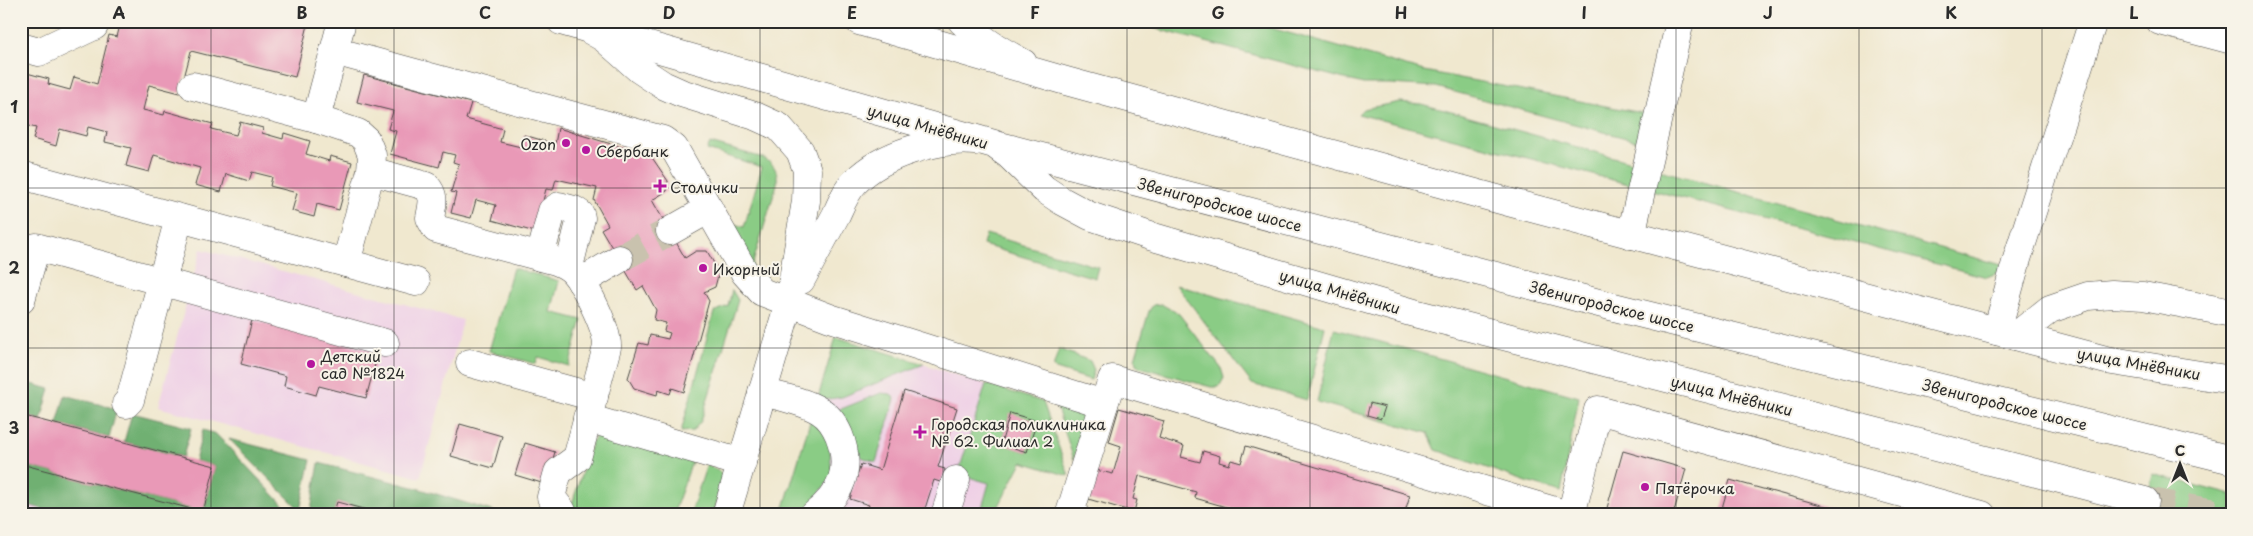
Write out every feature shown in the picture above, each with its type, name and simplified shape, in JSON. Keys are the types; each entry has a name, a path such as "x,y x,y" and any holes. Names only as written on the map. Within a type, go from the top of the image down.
{"main road":[{"path":"21,47 39,52 94,26 96,21"},
{"name":"улица Мнёвники","path":"561,21 990,143 1009,155 1044,189 1062,201 1090,216 1150,236 1414,313 2145,501"},
{"name":"улица Мнёвники","path":"859,21 1066,81 1631,235 2106,360 2232,380"},
{"path":"962,21 973,32 995,48 1027,65 1066,81"},
{"path":"1631,235 1680,21"},
{"path":"2007,334 2017,258 2093,21"},
{"path":"2160,21 2232,40"},
{"path":"316,119 334,51 338,22"},
{"path":"589,29 604,38 639,69 663,85 768,121 779,127 791,138 800,151 807,170 808,187 789,303 726,515"},
{"path":"334,51 663,140 674,148 749,278 762,292 830,318 1104,404"},
{"path":"193,86 347,128 366,140 372,155 370,171 346,263"},
{"path":"789,303 845,195 854,182 882,163 929,144 956,140 990,143"},
{"name":"Звенигородское шоссе","path":"990,143 1614,307 2232,460"},
{"path":"370,171 426,186 431,191 433,200 430,218 436,229 540,257 575,275 602,321 608,338 605,357 577,458 558,472 551,497 562,511 561,515"},
{"path":"21,175 416,282"},
{"path":"540,257 552,211 560,206 574,210 582,218 575,275"},
{"path":"670,231 709,209"},
{"path":"126,404 130,400 179,218"},
{"path":"21,300 36,247 385,344"},
{"path":"575,275 619,259"},
{"path":"2007,334 2050,309 2088,296 2112,294 2143,296 2232,313"},
{"path":"2106,360 2232,394"},
{"path":"470,363 742,463"},
{"path":"1072,514 1112,380 1569,515 1598,410 1982,515"},
{"path":"762,392 821,411 836,428 845,457 843,478 824,508 814,515"},
{"path":"945,515 956,480"}],"shaded area":[{"name":"Детский сад №1824","path":"201,249 463,320 420,478 158,407"},
{"name":"Городская поликлиника № 62. Филиал 2","path":"836,337 1043,402 1027,452 994,515 782,515"},
{"path":"21,503 64,515 21,515"}],"green space":[{"path":"1127,21 1246,21 1424,71 1647,114 1641,142 1436,87 1363,84"},
{"path":"1400,102 1421,104 1444,110 2001,265 1999,272 1987,277 1358,114 1363,109"},
{"path":"710,143 763,158 773,165 777,175 777,184 751,269 724,221 744,227 762,167 707,150"},
{"path":"986,234 1098,267 1095,278 983,245"},
{"path":"513,268 559,281 551,312 582,320 569,366 538,357 536,364 489,351"},
{"path":"1176,285 1325,327 1307,400 1252,384"},
{"path":"732,290 738,300 701,421 693,431 681,432 714,312 728,306"},
{"path":"1161,304 1179,314 1221,368 1224,378 1219,387 1211,387 1140,367 1136,364 1135,359 1149,311 1153,305"},
{"path":"1334,329 1579,397 1561,492 1436,450 1428,433 1317,402"},
{"path":"836,337 924,364 842,397 817,401"},
{"path":"1059,349 1090,361 1094,370 1091,380 1053,368"},
{"path":"21,381 50,389 41,420 21,415"},
{"path":"986,384 1043,402 1069,476 1022,462 994,515 980,515 989,483 958,474","holes":["1010,414 1036,421 1027,452 1001,443"]},
{"path":"881,393 891,394 895,399 876,462 855,455 836,411"},
{"path":"65,395 117,409 109,438 57,424"},
{"path":"1056,405 1086,415 1074,460"},
{"path":"132,413 191,428 183,457 124,442"},
{"path":"812,415 829,435 832,477 808,507 782,514"},
{"path":"203,430 216,434 293,515 64,515 21,503 21,464 203,512 215,466 195,461"},
{"path":"599,433 693,459 673,515 571,515 571,507 592,441"},
{"path":"229,439 311,460 300,510"},
{"path":"319,463 417,488 505,515 384,515 337,502 333,515 310,515"},
{"path":"707,464 723,476 714,515 690,515"},
{"path":"2153,474 2232,495 2232,515 2144,515"}],"building":[{"path":"121,21 294,21 308,25 295,77 191,51 180,93 149,85 143,110 164,115 165,111 213,124 211,129 236,135 240,122 263,128 262,133 283,139 284,133 310,141 306,154 329,161 330,156 352,162 339,210 317,204 314,217 292,211 297,193 270,186 272,177 252,172 249,181 226,174 221,192 195,185 200,168 154,155 149,172 126,166 131,148 105,142 107,132 88,127 86,136 60,129 56,146 33,139 36,128 21,124 23,72 49,79 48,84 70,90 74,77 97,84 109,35 117,37"},
{"path":"364,75 471,103 466,119 503,129 500,142 521,147 524,135 555,144 558,128 651,156 668,181 667,191 652,200 685,258 696,251 707,251 719,272 715,287 704,292 709,301 684,392 672,388 670,394 658,390 657,395 634,388 628,378 639,343 648,345 650,335 668,339 670,333 664,331 666,323 654,320 656,310 643,286 637,290 601,229 608,225 594,200 597,188 556,179 553,190 546,189 535,232 492,220 496,205 476,200 471,218 451,213 456,193 451,192 459,164 453,162 455,155 443,152 439,167 390,154 396,131 388,129 393,111 357,102"},
{"path":"252,320 378,353 366,398 319,386 316,395 284,386 286,376 241,364"},
{"path":"904,391 957,408 938,467 945,469 943,476 940,482 934,480 923,515 866,515 869,505 850,499 861,464 880,470"},
{"path":"1370,403 1385,407 1381,419 1367,415"},
{"path":"1119,408 1164,421 1159,438 1184,446 1181,457 1200,462 1203,451 1220,456 1219,462 1229,465 1231,460 1241,463 1246,446 1410,495 1404,515 1272,515 1258,511 1257,515 1254,515 1195,498 1196,492 1139,476 1133,499 1137,500 1134,512 1088,499 1096,470 1113,474 1121,446 1109,442"},
{"path":"1010,413 1037,421 1027,452 1001,444"},
{"path":"21,415 215,466 203,512 21,464"},
{"path":"460,424 502,436 493,468 451,456"},
{"path":"525,443 555,452 545,484 515,475"},
{"path":"1623,451 1686,469 1673,515 1605,515"},
{"path":"1730,480 1854,514 1854,515 1720,515"},
{"path":"337,502 382,514 382,515 333,515"}],"tunnel":[{"path":"619,259 670,231"},
{"path":"2145,501 2227,515"}],"place":[{"name":"Ozon","path":"566,143"},
{"name":"Сбербанк","path":"586,150"},
{"name":"Столички","path":"660,186"},
{"name":"Икорный","path":"703,268"},
{"name":"Детский сад №1824","path":"311,364"},
{"name":"Городская поликлиника № 62. Филиал 2","path":"920,432"},
{"name":"Пятёрочка","path":"1645,487"}]}
